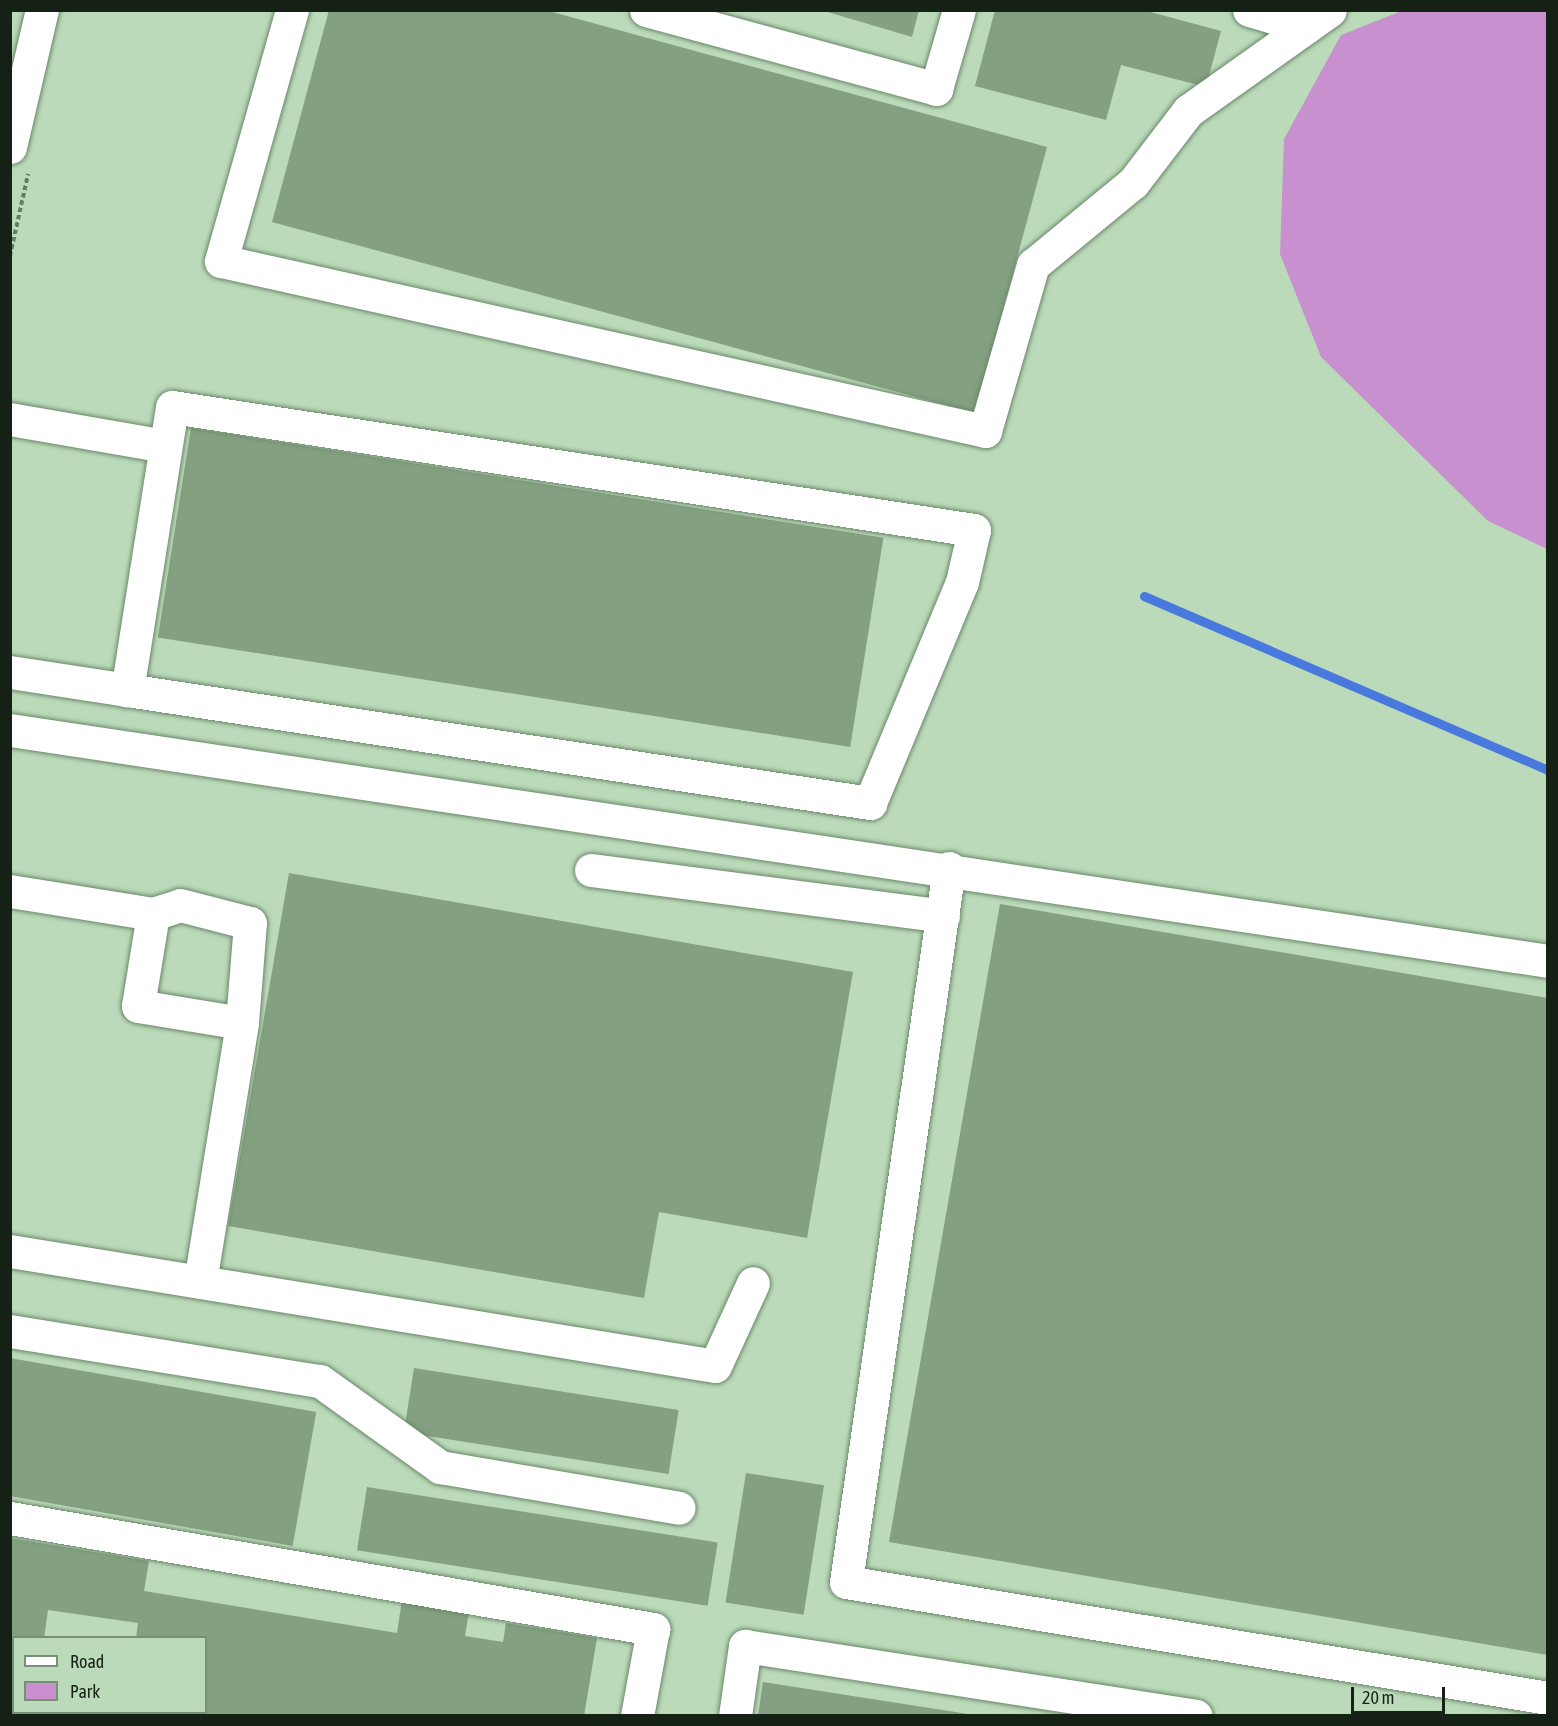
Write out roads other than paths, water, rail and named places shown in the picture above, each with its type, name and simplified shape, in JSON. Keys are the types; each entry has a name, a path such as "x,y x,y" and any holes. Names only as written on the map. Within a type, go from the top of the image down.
{"street":[{"path":"10,147 42,10"},
{"path":"292,10 221,261 985,431 1033,265 1133,183 1188,111 1319,19"},
{"path":"646,10 936,89 959,10"},
{"path":"1249,10 1319,19"},
{"path":"10,672 127,690 870,803 962,582 974,530 172,407 127,690"},
{"path":"10,419 165,446"},
{"path":"10,730 950,868 1548,961"},
{"path":"950,868 846,1582 1548,1698"},
{"path":"591,870 943,916"},
{"path":"10,891 153,914 180,904 250,923 243,1023 200,1282"},
{"path":"153,914 138,1006 243,1023"},
{"path":"10,1251 715,1366 753,1283"},
{"path":"10,1331 320,1381 440,1467 679,1508"},
{"path":"10,1518 653,1629 637,1716"},
{"path":"735,1716 745,1646 1196,1716"}],"waterway":[{"path":"1144,596 1548,770"}]}
